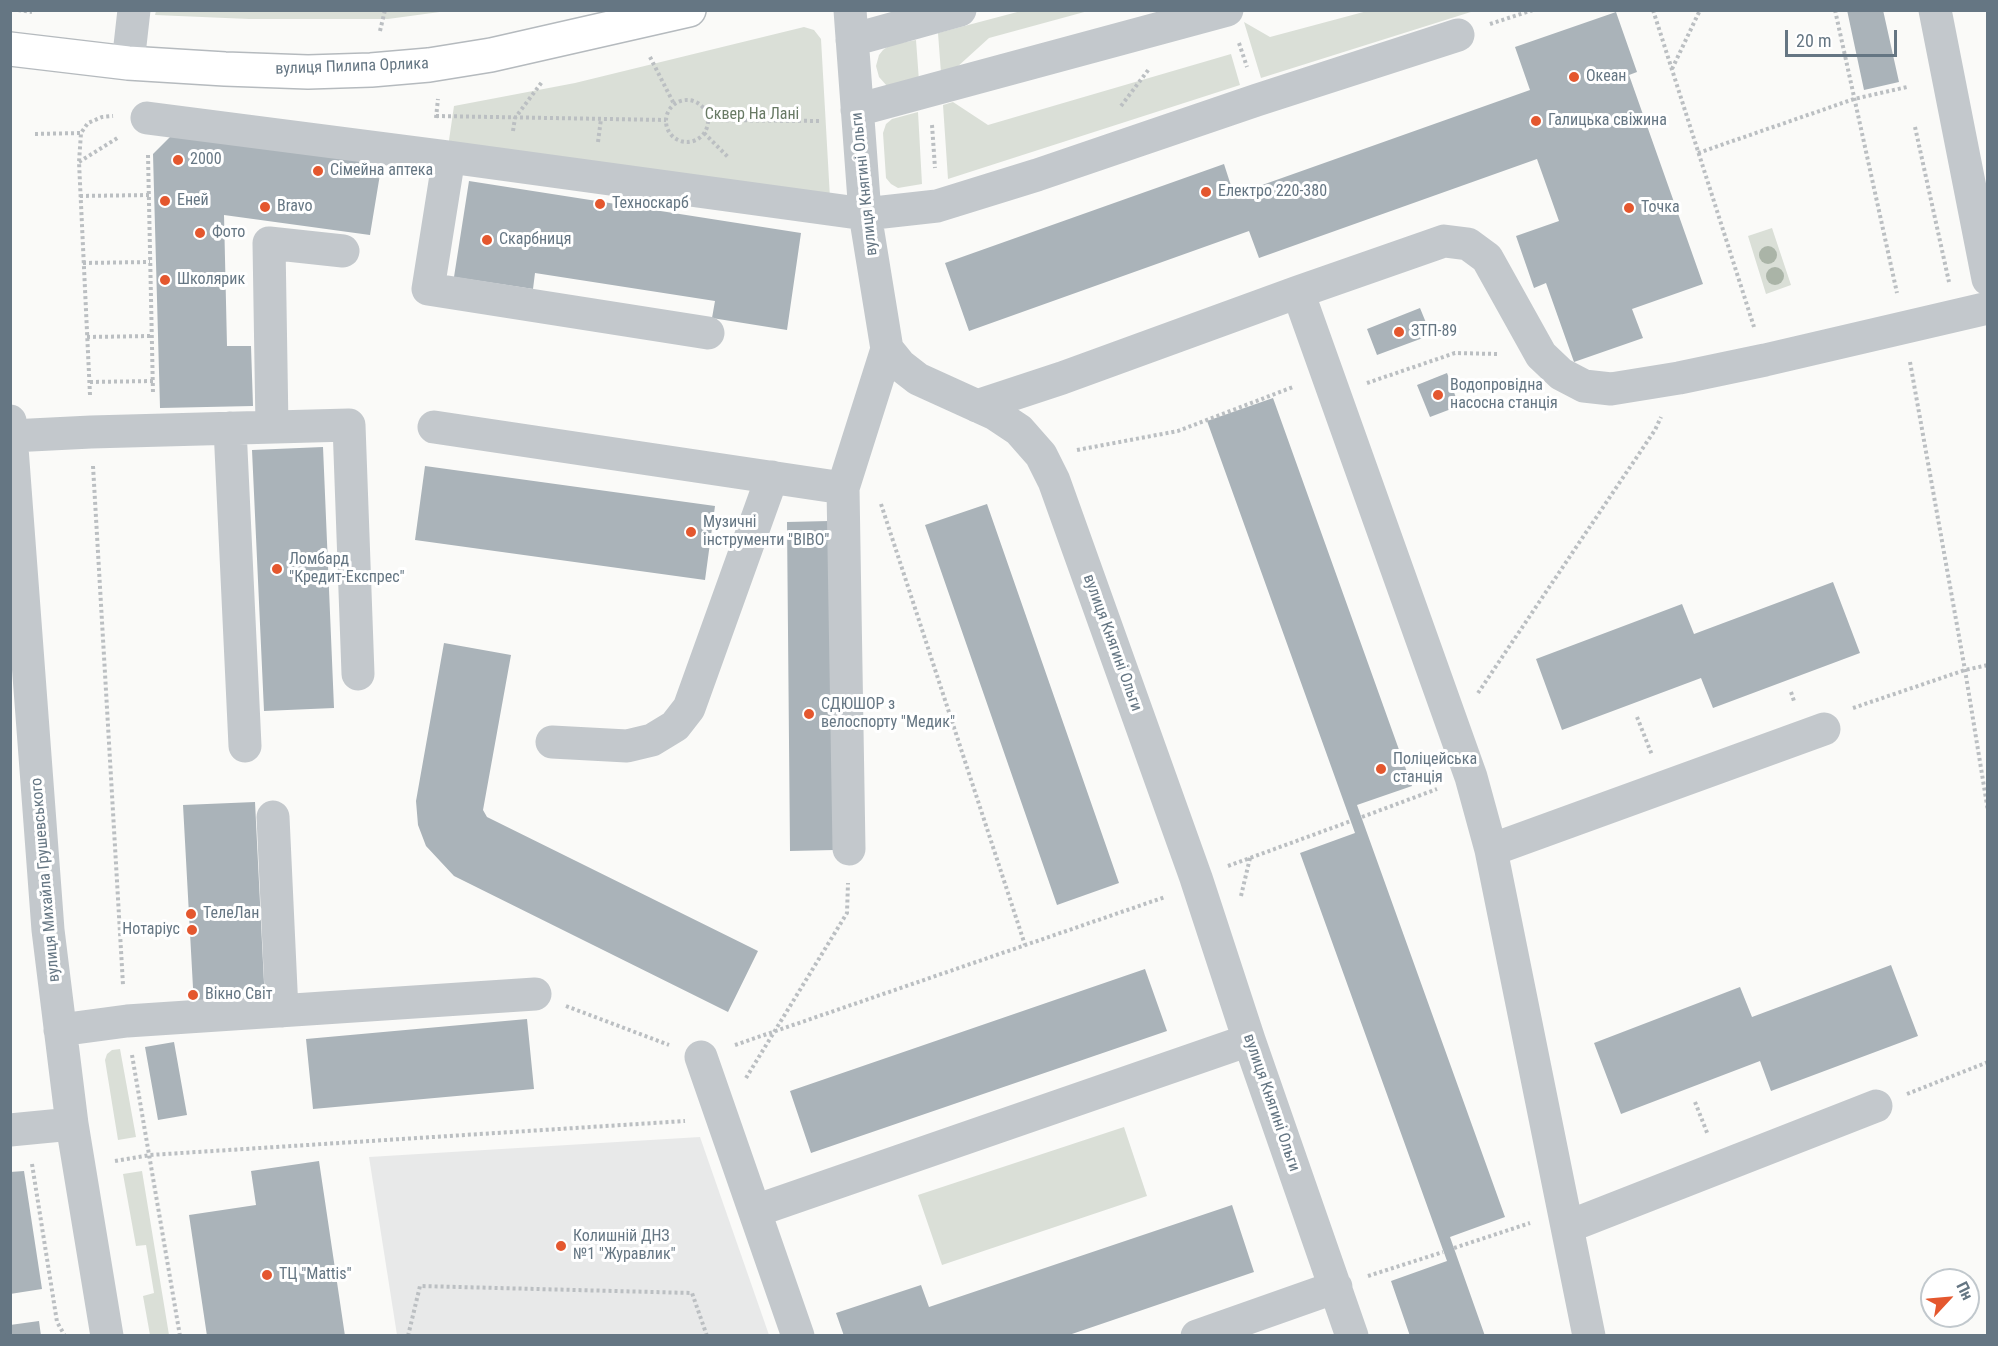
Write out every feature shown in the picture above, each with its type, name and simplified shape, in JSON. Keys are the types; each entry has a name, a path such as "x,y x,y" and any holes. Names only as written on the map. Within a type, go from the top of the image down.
{"main road":[{"name":"вулиця Пилипа Орлика","path":"10,49 128,63 308,72 429,65 491,55 681,12"}],"street":[{"path":"128,63 134,10"},
{"path":"851,25 960,10"},
{"path":"1935,10 1988,279"},
{"path":"858,116 1182,23 1232,22"},
{"name":"вулиця Княгині Ольги","path":"851,25 865,214 887,349 900,365 918,379 995,414 1019,430 1041,455 1054,481 1197,882 1249,1040 1352,1335"},
{"path":"147,118 865,214 937,206 1037,176 1257,100 1458,35"},
{"path":"449,157 428,289 708,333"},
{"path":"977,405 1062,378 1444,241 1468,244 1486,258 1541,355 1561,374 1584,386 1611,389 1679,378 1988,308"},
{"path":"272,427 269,243 343,251"},
{"path":"1298,292 1471,777 1491,850 1589,1335"},
{"path":"849,849 843,488 887,349"},
{"path":"11,429 91,432 349,425 358,674"},
{"path":"434,427 843,488"},
{"path":"230,428 245,746"},
{"name":"вулиця Михайла Грушевського","path":"11,429 48,930 72,1124 107,1335"},
{"path":"552,742 627,746 652,740 675,726 689,708 772,477"},
{"path":"1491,850 1824,729"},
{"path":"273,816 282,1011"},
{"path":"60,1030 127,1021 535,994"},
{"path":"755,1211 1249,1040"},
{"path":"701,1057 798,1335"},
{"path":"1566,1220 1876,1106"},
{"path":"18,1129 72,1124"},
{"path":"1197,1335 1336,1287"}],"path":[{"path":"380,32 385,10"},
{"path":"1458,35 1533,10"},
{"path":"1653,10 1765,360"},
{"path":"1672,69 1700,10"},
{"path":"1834,10 1904,326 1988,811"},
{"path":"1232,22 1257,100"},
{"path":"1115,112 1123,105 1182,23"},
{"path":"650,57 674,104"},
{"path":"508,165 515,118 543,81"},
{"path":"1698,153 1854,99 1907,87"},
{"path":"687,99 699,103 707,113 708,120 704,133 693,141 679,140 668,130 666,120 674,104 687,99"},
{"path":"708,120 858,116"},
{"path":"147,118 102,117 88,123 81,133 79,162 91,432 122,983 180,1335"},
{"path":"79,162 147,118"},
{"path":"147,118 154,430"},
{"path":"1915,127 1956,315"},
{"path":"35,134 81,133"},
{"path":"80,196 149,195"},
{"path":"83,263 150,262"},
{"path":"87,337 152,336"},
{"path":"1041,455 1178,431 1331,384 1455,353 1541,355"},
{"path":"1454,729 1655,430 1679,378"},
{"path":"90,382 153,381"},
{"path":"878,495 1024,945"},
{"path":"1965,670 1988,665"},
{"path":"1362,817 1471,777"},
{"path":"535,994 701,1057 1024,945 1197,882 1351,821"},
{"path":"114,1161 150,1155 651,1124 722,1116 847,913 849,849"},
{"path":"1876,1106 1988,1062"},
{"path":"18,1129 57,1322 66,1335"},
{"path":"1454,1248 1566,1220"},
{"path":"1336,1287 1443,1251"},
{"path":"408,1335 420,1286 692,1293 707,1335"}],"shaded area":[{"name":"Колишній ДНЗ №1 \"Журавлик\"","path":"700,1137 769,1335 397,1335 369,1157"}],"green space":[{"path":"156,10 447,11 388,19 249,19 155,15"},
{"path":"1371,10 1474,11 1261,78 1244,22 1270,37"},
{"path":"1021,11 1088,11 989,38 956,68 941,73 938,33"},
{"name":"Сквер На Лані","path":"804,27 814,30 821,39 830,198 448,147 454,106 575,83"},
{"path":"916,40 919,81 887,86 879,77 876,66 879,55 890,45"},
{"path":"1231,54 1240,85 948,179 943,105 953,102 988,125"},
{"path":"918,112 922,184 898,188 886,178 883,133 886,124 892,119"},
{"path":"1772,228 1791,285 1766,294 1748,236"},
{"path":"120,1049 136,1137 118,1140 105,1060 107,1054 112,1050"},
{"path":"1124,1127 1147,1196 942,1265 918,1195"},
{"path":"142,1171 169,1335 150,1335 143,1296 154,1293 146,1245 136,1246 123,1174"}],"building":[{"path":"1847,10 1883,10 1899,82 1864,90"},
{"path":"1616,12 1637,72 1629,75 1703,284 1632,309 1643,338 1574,362 1546,283 1534,288 1516,236 1559,221 1537,159 1259,258 1249,231 969,331 945,263 1224,164 1234,195 1530,90 1515,47"},
{"path":"172,135 382,162 370,235 224,215 227,346 251,346 253,406 160,408 153,154"},
{"path":"469,181 801,233 787,330 712,318 715,301 535,273 533,289 454,277"},
{"name":"ЗТП-89","path":"1420,308 1431,335 1377,355 1367,329"},
{"name":"Водопровідна насосна станція","path":"1447,373 1459,406 1430,417 1417,385"},
{"path":"1273,398 1412,786 1357,805 1505,1217 1450,1237 1485,1336 1410,1336 1391,1281 1447,1261 1300,853 1355,833 1207,421"},
{"path":"323,447 334,708 264,711 252,450"},
{"path":"425,466 715,506 705,580 415,540"},
{"path":"987,504 1119,883 1057,905 925,525"},
{"path":"829,521 834,850 790,851 787,522"},
{"path":"1833,582 1860,653 1713,708 1701,678 1562,730 1536,659 1682,604 1694,634"},
{"path":"444,643 511,655 483,810 487,817 758,951 728,1012 454,876 426,846 418,825 416,801"},
{"path":"255,802 265,1003 194,1006 183,805"},
{"path":"1891,965 1918,1036 1771,1091 1760,1061 1621,1114 1594,1043 1740,987 1752,1017"},
{"path":"1145,969 1167,1031 811,1153 790,1091"},
{"path":"527,1019 534,1089 313,1109 306,1039"},
{"path":"174,1042 187,1115 158,1120 145,1047"},
{"name":"ТЦ \"Mattis\"","path":"319,1161 345,1336 207,1336 189,1215 256,1205 251,1171"},
{"path":"24,1171 42,1289 10,1294 10,1172"},
{"path":"1232,1205 1254,1272 1066,1336 844,1336 836,1313 921,1285 929,1307"},
{"path":"39,1321 41,1336 10,1336 10,1325"}],"place":[{"name":"Океан","path":"1574,77"},
{"name":"Галицька свіжина","path":"1536,121"},
{"name":"2000","path":"178,160"},
{"name":"Сімейна аптека","path":"318,171"},
{"name":"Електро 220-380","path":"1206,192"},
{"name":"Еней","path":"165,201"},
{"name":"Техноскарб","path":"600,204"},
{"name":"Bravo","path":"265,207"},
{"name":"Точка","path":"1629,208"},
{"name":"Фото","path":"200,233"},
{"name":"Скарбниця","path":"487,240"},
{"name":"Школярик","path":"165,280"},
{"name":"ЗТП-89","path":"1399,332"},
{"name":"Водопровідна насосна станція","path":"1438,395"},
{"name":"Музичні інструменти \"ВІВО\"","path":"691,532"},
{"name":"Ломбард \"Кредит-Експрес\"","path":"277,569"},
{"name":"СДЮШОР з велоспорту \"Медик\"","path":"809,714"},
{"name":"Поліцейська станція","path":"1381,769"},
{"name":"ТелеЛан","path":"191,914"},
{"name":"Нотаріус","path":"192,930"},
{"name":"Вікно Світ","path":"193,995"},
{"name":"Колишній ДНЗ №1 \"Журавлик\"","path":"561,1246"},
{"name":"ТЦ \"Mattis\"","path":"267,1275"}]}
